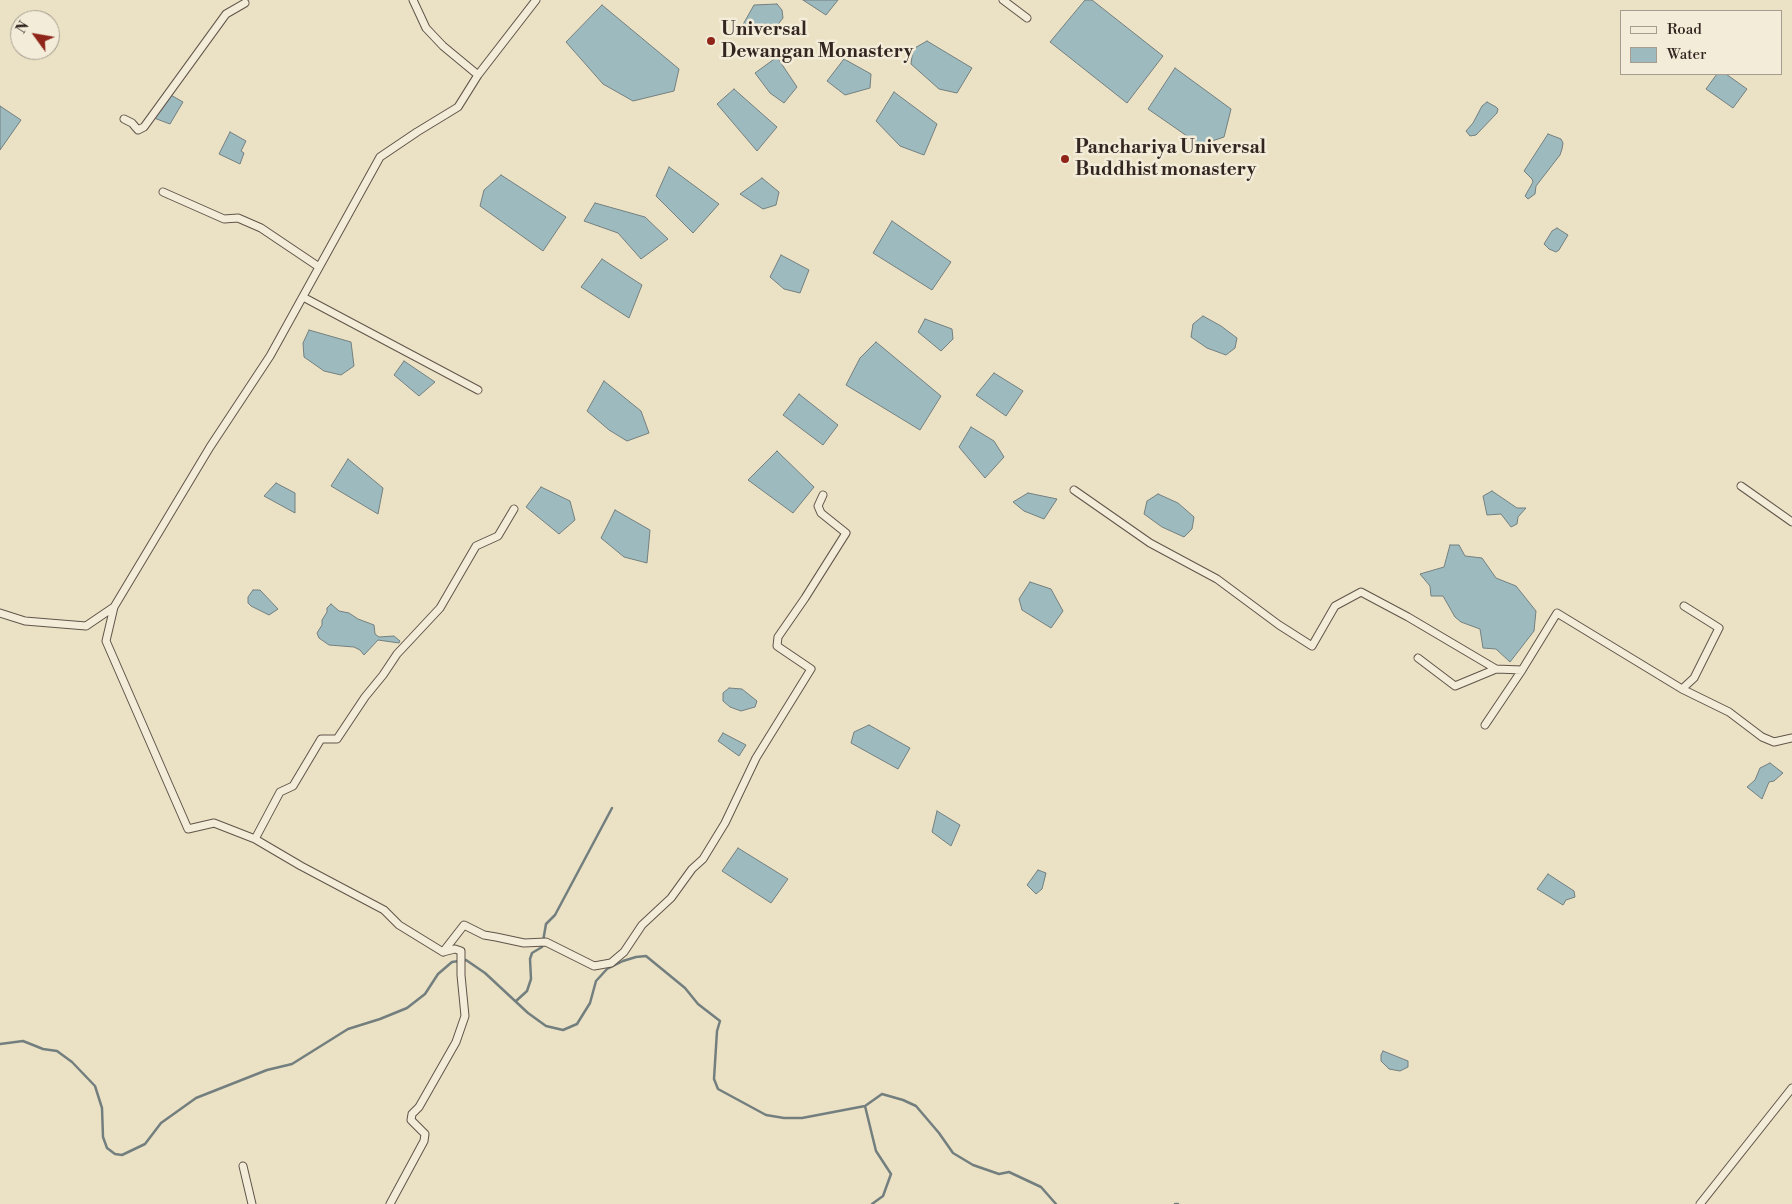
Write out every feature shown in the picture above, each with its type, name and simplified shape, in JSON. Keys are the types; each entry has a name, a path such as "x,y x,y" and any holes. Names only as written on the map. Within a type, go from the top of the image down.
{"street":[{"path":"413,0 426,28 443,46 478,75"},
{"path":"390,1204 424,1141 425,1134 410,1120 412,1114 419,1107 456,1042 465,1016 461,951 455,948 443,952 399,925 384,910 300,866 254,839 214,823 188,828 106,641 114,608 210,447 270,356 380,157 458,107 478,75 536,0"},
{"path":"1003,0 1027,18"},
{"path":"124,119 132,123 138,130 144,127 226,14 246,3"},
{"path":"163,192 224,219 238,218 261,228 320,267"},
{"path":"303,297 478,390"},
{"path":"1741,486 1792,522"},
{"path":"1074,490 1150,544 1217,579 1279,625 1312,646 1335,606 1361,592 1408,617 1496,669"},
{"path":"443,952 464,925 490,936 524,942 546,942 594,966 611,963 624,952 642,925 671,898 692,868 703,859 721,830 756,758 810,669 777,646 778,638 846,533 821,513 818,506 823,495"},
{"path":"254,839 280,792 293,786 321,739 337,739 397,654 440,608 476,546 498,536 514,509"},
{"path":"1682,689 1694,678 1719,628 1684,606"},
{"path":"0,613 25,621 86,626 114,608"},
{"path":"1485,725 1557,613 1682,689 1729,712 1762,737 1774,742 1792,738"},
{"path":"1418,658 1455,686 1496,669 1522,670"},
{"path":"1700,1204 1792,1088"},
{"path":"243,1166 252,1204"}],"water":[{"path":"803,0 838,0 826,15"},
{"path":"1085,0 1092,0 1163,56 1127,103 1050,42"},
{"path":"777,4 782,10 783,18 772,32 765,30 744,32 741,28 754,5"},
{"path":"602,5 679,69 674,91 633,101 603,84 566,42"},
{"path":"927,41 972,68 957,93 939,89 911,64 913,49"},
{"path":"777,57 797,87 784,103 770,93 755,73"},
{"path":"844,59 871,74 870,88 845,95 827,81"},
{"path":"1175,68 1231,109 1224,137 1200,145 1148,109"},
{"path":"1716,75 1727,75 1747,89 1733,108 1706,89"},
{"path":"734,89 777,127 757,151 717,104"},
{"path":"894,92 937,124 924,155 900,146 876,121"},
{"path":"169,94 183,102 170,124 154,118"},
{"path":"1487,102 1498,109 1497,113 1476,135 1470,136 1466,131 1473,123 1482,106"},
{"path":"0,106 21,120 0,150"},
{"path":"230,132 246,141 241,151 244,153 240,164 219,154"},
{"path":"1548,134 1561,139 1563,143 1562,149 1560,155 1536,186 1535,194 1528,199 1525,196 1533,182 1524,171"},
{"path":"669,167 719,204 693,233 656,196"},
{"path":"501,175 566,217 543,251 480,206 484,190"},
{"path":"762,178 779,192 776,205 763,209 740,194"},
{"path":"595,203 645,217 668,239 641,259 618,233 584,221"},
{"path":"892,221 951,262 932,290 873,253"},
{"path":"1557,228 1568,235 1556,252 1544,244 1552,231"},
{"path":"781,255 809,270 800,293 784,289 770,277"},
{"path":"602,259 642,285 629,318 581,287"},
{"path":"1203,316 1237,338 1235,348 1226,355 1207,348 1191,337 1193,324"},
{"path":"925,319 952,329 953,339 941,351 918,332"},
{"path":"309,330 351,342 354,366 341,375 324,371 304,357 303,343"},
{"path":"876,342 941,396 920,430 846,385 860,358"},
{"path":"404,361 435,382 419,396 394,375"},
{"path":"994,373 1023,391 1006,416 976,395"},
{"path":"604,381 641,411 649,433 627,441 609,430 587,411"},
{"path":"799,394 838,425 823,445 783,415"},
{"path":"971,427 994,441 1004,457 985,478 959,447"},
{"path":"777,451 814,487 793,513 748,480"},
{"path":"348,459 383,488 378,514 331,486"},
{"path":"276,483 295,493 295,513 264,496"},
{"path":"541,487 570,501 575,520 559,534 526,507"},
{"path":"1492,491 1517,508 1526,508 1518,517 1517,524 1511,527 1501,514 1487,515 1483,496"},
{"path":"1028,493 1057,499 1044,519 1024,511 1013,502"},
{"path":"1158,494 1178,503 1194,517 1192,529 1184,537 1162,527 1144,514 1147,501"},
{"path":"615,510 650,530 647,563 624,557 601,538"},
{"path":"1450,545 1459,545 1465,556 1482,558 1496,578 1516,586 1536,611 1534,631 1510,662 1496,649 1483,648 1480,629 1461,622 1455,617 1443,596 1431,596 1430,586 1420,574 1444,567"},
{"path":"1030,582 1051,589 1063,611 1051,628 1022,610 1019,599"},
{"path":"253,590 260,590 278,609 269,615 251,606 248,603 248,597"},
{"path":"331,604 339,611 349,613 358,619 374,625 375,634 379,637 394,636 400,641 399,643 378,640 364,655 354,647 329,645 319,638 317,633 322,625 327,608"},
{"path":"729,688 742,689 757,701 755,707 741,711 730,707 723,701 723,693"},
{"path":"869,725 910,748 898,769 851,743 854,732"},
{"path":"723,733 746,745 739,756 718,741"},
{"path":"1770,763 1783,773 1774,781 1769,782 1762,799 1747,787 1755,780 1760,768"},
{"path":"937,811 960,825 951,846 932,832"},
{"path":"738,848 788,879 771,903 722,871"},
{"path":"1038,870 1046,873 1042,889 1036,894 1027,885"},
{"path":"1548,874 1574,891 1575,897 1566,900 1563,905 1537,889"},
{"path":"1383,1051 1408,1061 1408,1067 1400,1071 1389,1069 1381,1061"}],"waterway":[{"path":"516,1001 527,991 531,979 530,959 532,953 542,947 546,924 555,915 612,808"},
{"path":"0,1044 23,1041 43,1049 57,1051 72,1062 95,1086 102,1108 103,1137 107,1148 115,1154 122,1155 145,1144 161,1123 196,1098 267,1070 292,1064 348,1029 407,1008 425,994 438,974 452,962 466,960 485,973 528,1013 546,1026 563,1030 577,1024 590,1003 596,981 607,969 623,961 646,956 685,988 698,1004 720,1021 717,1031 714,1079 718,1089 766,1115 784,1118 802,1118 865,1106 882,1094 903,1100 916,1106 953,1153 973,1165 999,1174 1009,1172 1041,1187 1056,1204"},
{"path":"865,1106 876,1151 891,1174 883,1196 872,1204"}],"place":[{"name":"Universal Dewangan Monastery","path":"711,41"},
{"name":"Panchariya Universal Buddhist monastery","path":"1065,159"}]}
